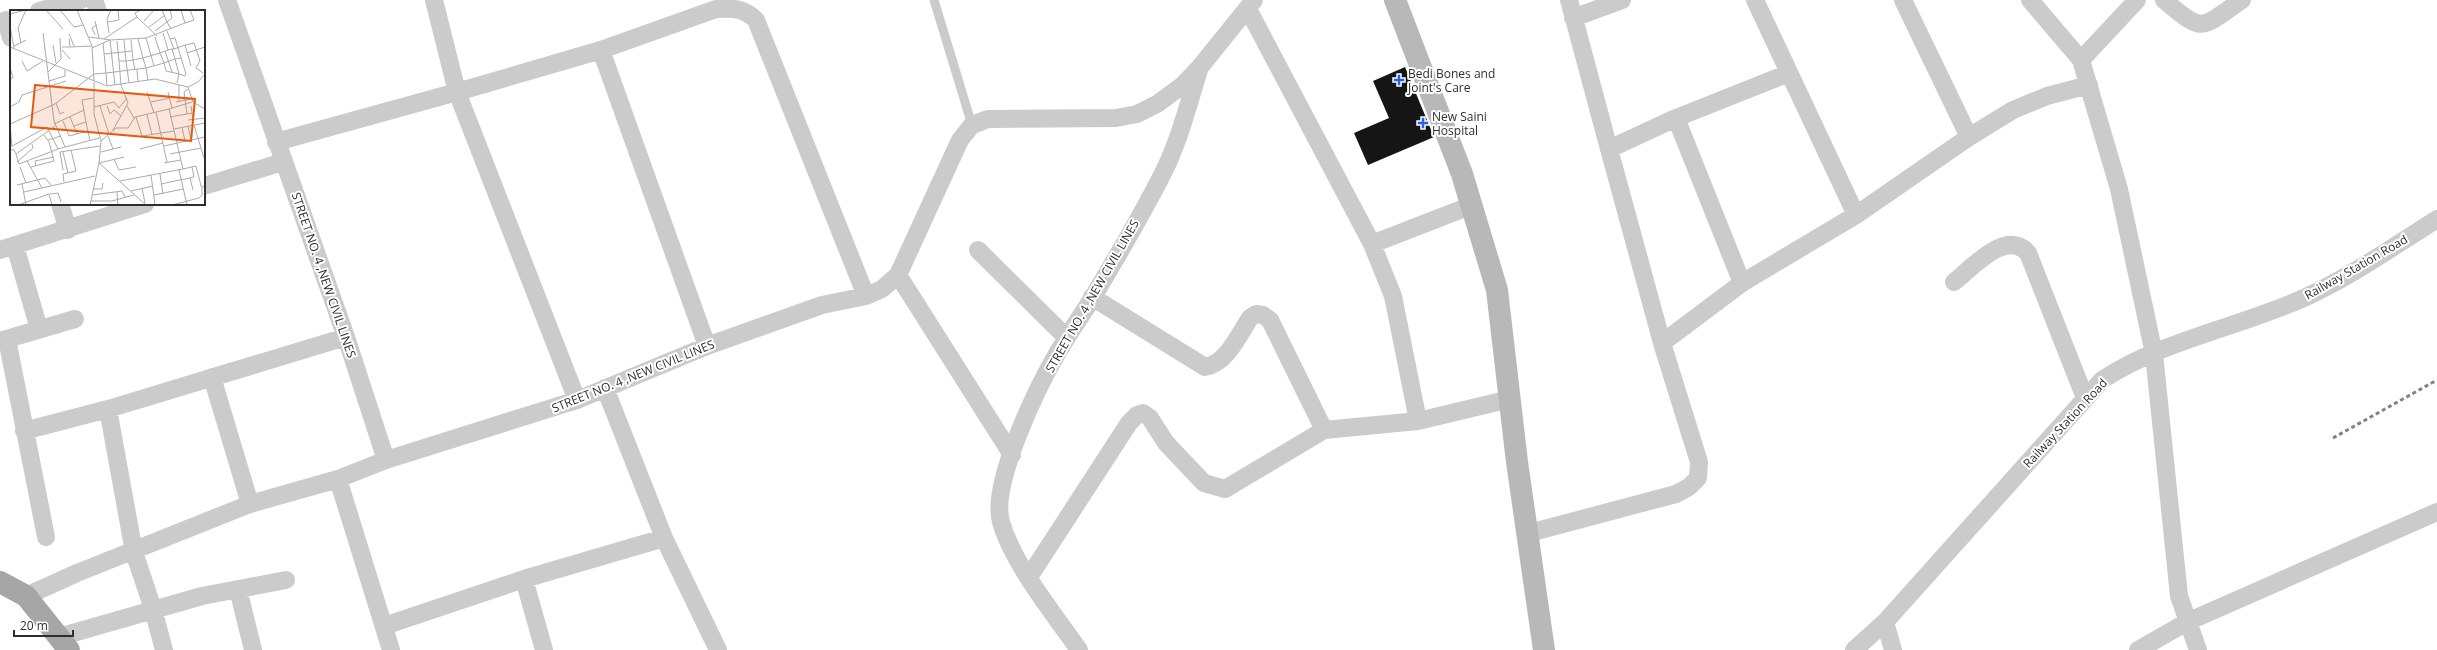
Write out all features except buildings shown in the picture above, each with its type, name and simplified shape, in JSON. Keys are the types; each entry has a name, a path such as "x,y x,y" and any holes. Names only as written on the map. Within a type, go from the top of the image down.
{"main road":[{"path":"1395,0 1462,174 1470,206 1497,290 1510,399 1544,650"},
{"path":"0,582 26,596 64,643"}],"street":[{"path":"43,10 80,0"},
{"path":"94,0 98,10"},
{"name":"STREET NO. 4 ,NEW CIVIL LINES","path":"227,0 346,337 386,460 578,400 707,346 822,305 866,296 882,289 898,275 960,140 972,125 988,119 1116,118 1137,114 1157,104 1182,85 1200,67 1251,4"},
{"path":"434,0 457,92 578,400"},
{"path":"1529,533 1676,494 1689,487 1698,478 1699,462 1662,343 1568,0"},
{"path":"1573,18 1622,0"},
{"path":"1755,0 1856,215"},
{"path":"1903,0 1969,138"},
{"path":"2030,0 2081,60 2119,189 2154,354 2175,564 2180,596 2187,622 2198,650"},
{"path":"2081,60 2137,0"},
{"path":"2164,0 2189,22 2197,24 2208,24 2242,0"},
{"path":"1251,4 1372,244 1393,296 1418,421"},
{"path":"276,142 601,50 716,9 730,8 747,11 756,20 866,296"},
{"path":"6,20 10,34"},
{"path":"601,50 707,346"},
{"name":"STREET NO. 4 ,NEW CIVIL LINES","path":"1079,650 1029,577 1010,545 1000,522 999,504 1001,484 1023,425 1066,338 1092,297 1162,174 1174,145 1200,67"},
{"path":"1609,149 1676,118 1789,73"},
{"path":"1662,343 1742,283 1856,215 2013,110 2047,96 2089,85"},
{"path":"1676,118 1742,283"},
{"path":"205,186 283,162"},
{"path":"60,205 68,230"},
{"path":"39,329 8,248 143,205"},
{"path":"1372,244 1470,206"},
{"name":"Railway Station Road","path":"1854,650 1884,622 2102,380 2117,370 2154,354 2307,297 2355,271 2437,220"},
{"path":"1954,282 1996,249 2007,244 2016,244 2023,247 2028,253 2085,398"},
{"path":"978,250 1066,338"},
{"path":"898,275 1012,455"},
{"path":"1092,297 1205,367 1215,365 1222,360 1250,318 1256,314 1263,315 1270,320 1324,430"},
{"path":"46,537 4,340 75,319"},
{"path":"24,431 108,409 346,337"},
{"path":"212,377 250,504"},
{"path":"605,388 664,538 718,650"},
{"path":"1029,577 1128,423 1136,415 1143,413 1150,418 1166,443 1204,483 1225,489 1324,430 1418,421 1510,399"},
{"path":"108,409 134,552 153,609 164,650"},
{"path":"26,596 77,573 134,552 250,504 338,479 386,460"},
{"path":"338,479 391,650"},
{"path":"2138,650 2187,622 2437,512"},
{"path":"384,626 524,579 664,538"},
{"path":"524,579 544,650"},
{"path":"64,643 114,622 153,609 238,589 286,580"},
{"path":"238,589 252,650"},
{"path":"1884,622 1893,650"}],"lane":[{"path":"934,0 972,125"}],"railway":[{"path":"2333,438 2437,380"}],"place":[{"name":"Bedi Bones and Joint's Care","path":"1399,80"},
{"name":"New Saini Hospital","path":"1423,123"}]}
